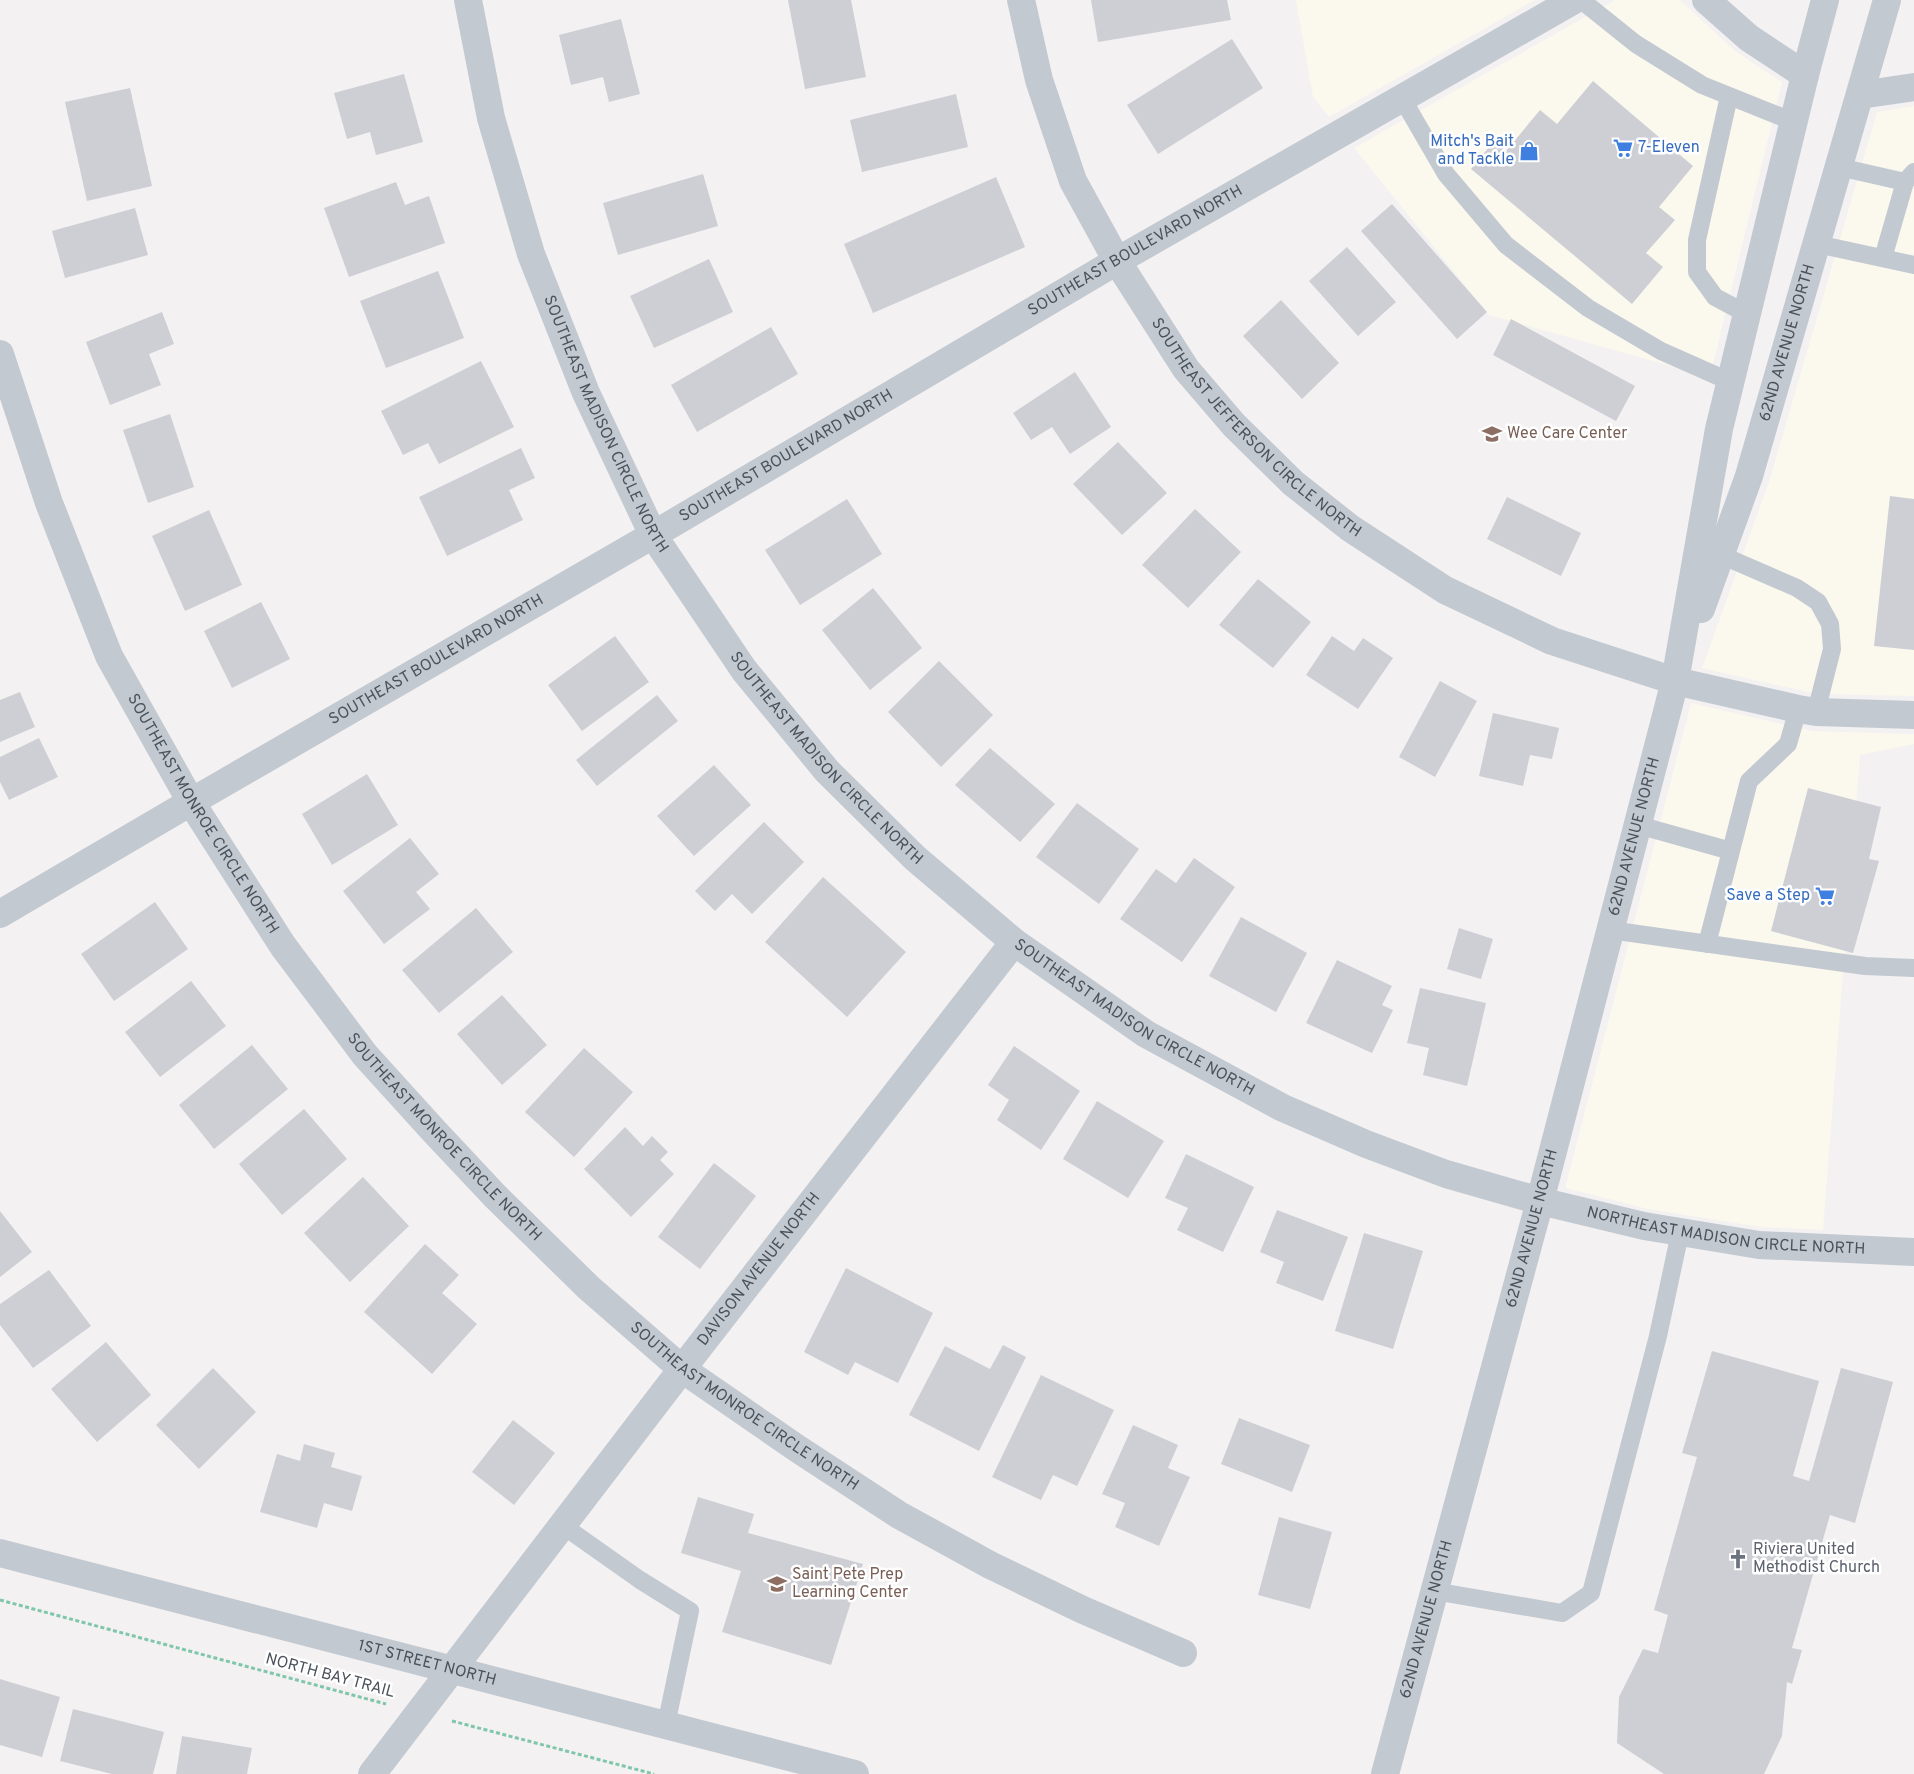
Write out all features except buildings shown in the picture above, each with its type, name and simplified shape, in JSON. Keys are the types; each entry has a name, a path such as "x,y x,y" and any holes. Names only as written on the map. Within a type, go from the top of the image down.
{"street":[{"name":"SOUTHEAST MADISON CIRCLE NORTH","path":"468,0 491,118 531,254 586,392 654,535 744,670 826,771 915,858 1014,942 1146,1034 1283,1108 1366,1144 1446,1174 1540,1201"},
{"name":"SOUTHEAST JEFFERSON CIRCLE NORTH","path":"1021,0 1039,80 1074,181 1117,261 1186,368 1234,425 1293,483 1350,528 1445,590 1552,641 1675,681 1807,711 1914,715"},
{"name":"SOUTHEAST BOULEVARD NORTH","path":"0,914 654,535 1117,261 1574,0"},
{"path":"1706,0 1749,38 1805,75"},
{"name":"62ND AVENUE NORTH","path":"1385,1774 1540,1201 1675,681 1720,429 1805,75 1826,0"},
{"name":"62ND AVENUE NORTH","path":"1675,681 1749,476 1887,0"},
{"path":"1860,95 1914,87"},
{"name":"SOUTHEAST MONROE CIRCLE NORTH","path":"0,354 49,503 109,656 191,802 283,946 365,1055 495,1196 589,1288 682,1369 798,1449 899,1515 990,1565 1083,1610 1183,1653"},
{"name":"DAVISON AVENUE NORTH","path":"372,1774 682,1369 1014,942"},
{"name":"NORTHEAST MADISON CIRCLE NORTH","path":"1540,1201 1644,1226 1759,1245 1914,1252"},
{"name":"1ST STREET NORTH","path":"0,1553 855,1774"}],"lane":[{"path":"1581,0 1636,44 1702,85 1794,122"},
{"path":"1729,96 1696,240 1697,272 1715,297 1747,314"},
{"path":"1402,98 1446,174 1506,245 1588,308 1661,351 1731,382"},
{"path":"1839,167 1909,177 1883,258"},
{"path":"1817,244 1914,265"},
{"path":"1707,944 1749,781 1788,744 1807,711 1832,649 1830,624 1818,602 1797,588 1721,555"},
{"path":"1638,825 1731,851"},
{"path":"1610,930 1865,966 1914,968"},
{"path":"1434,1591 1562,1614 1591,1593 1658,1336 1680,1232"},
{"path":"562,1525 640,1580 690,1611 666,1725"}],"path":[{"name":"NORTH BAY TRAIL","path":"0,1600 654,1774"}],"shaded area":[{"path":"1296,0 1535,0 1329,117 1313,97"},
{"path":"1615,0 1680,0 1735,51 1782,82 1710,377 1489,315 1354,148"},
{"path":"1914,106 1914,696 1817,694 1702,668 1769,482 1877,112"},
{"path":"1691,703 1813,731 1914,734 1914,744 1860,755 1823,1230 1760,1227 1648,1209 1565,1188"}],"place":[{"name":"7-Eleven","path":"1623,148"},
{"name":"Mitch's Bait and Tackle","path":"1529,151"},
{"name":"Wee Care Center","path":"1492,434"},
{"name":"Save a Step","path":"1825,896"},
{"name":"Riviera United Methodist Church","path":"1738,1559"},
{"name":"Saint Pete Prep Learning Center","path":"777,1584"}]}
